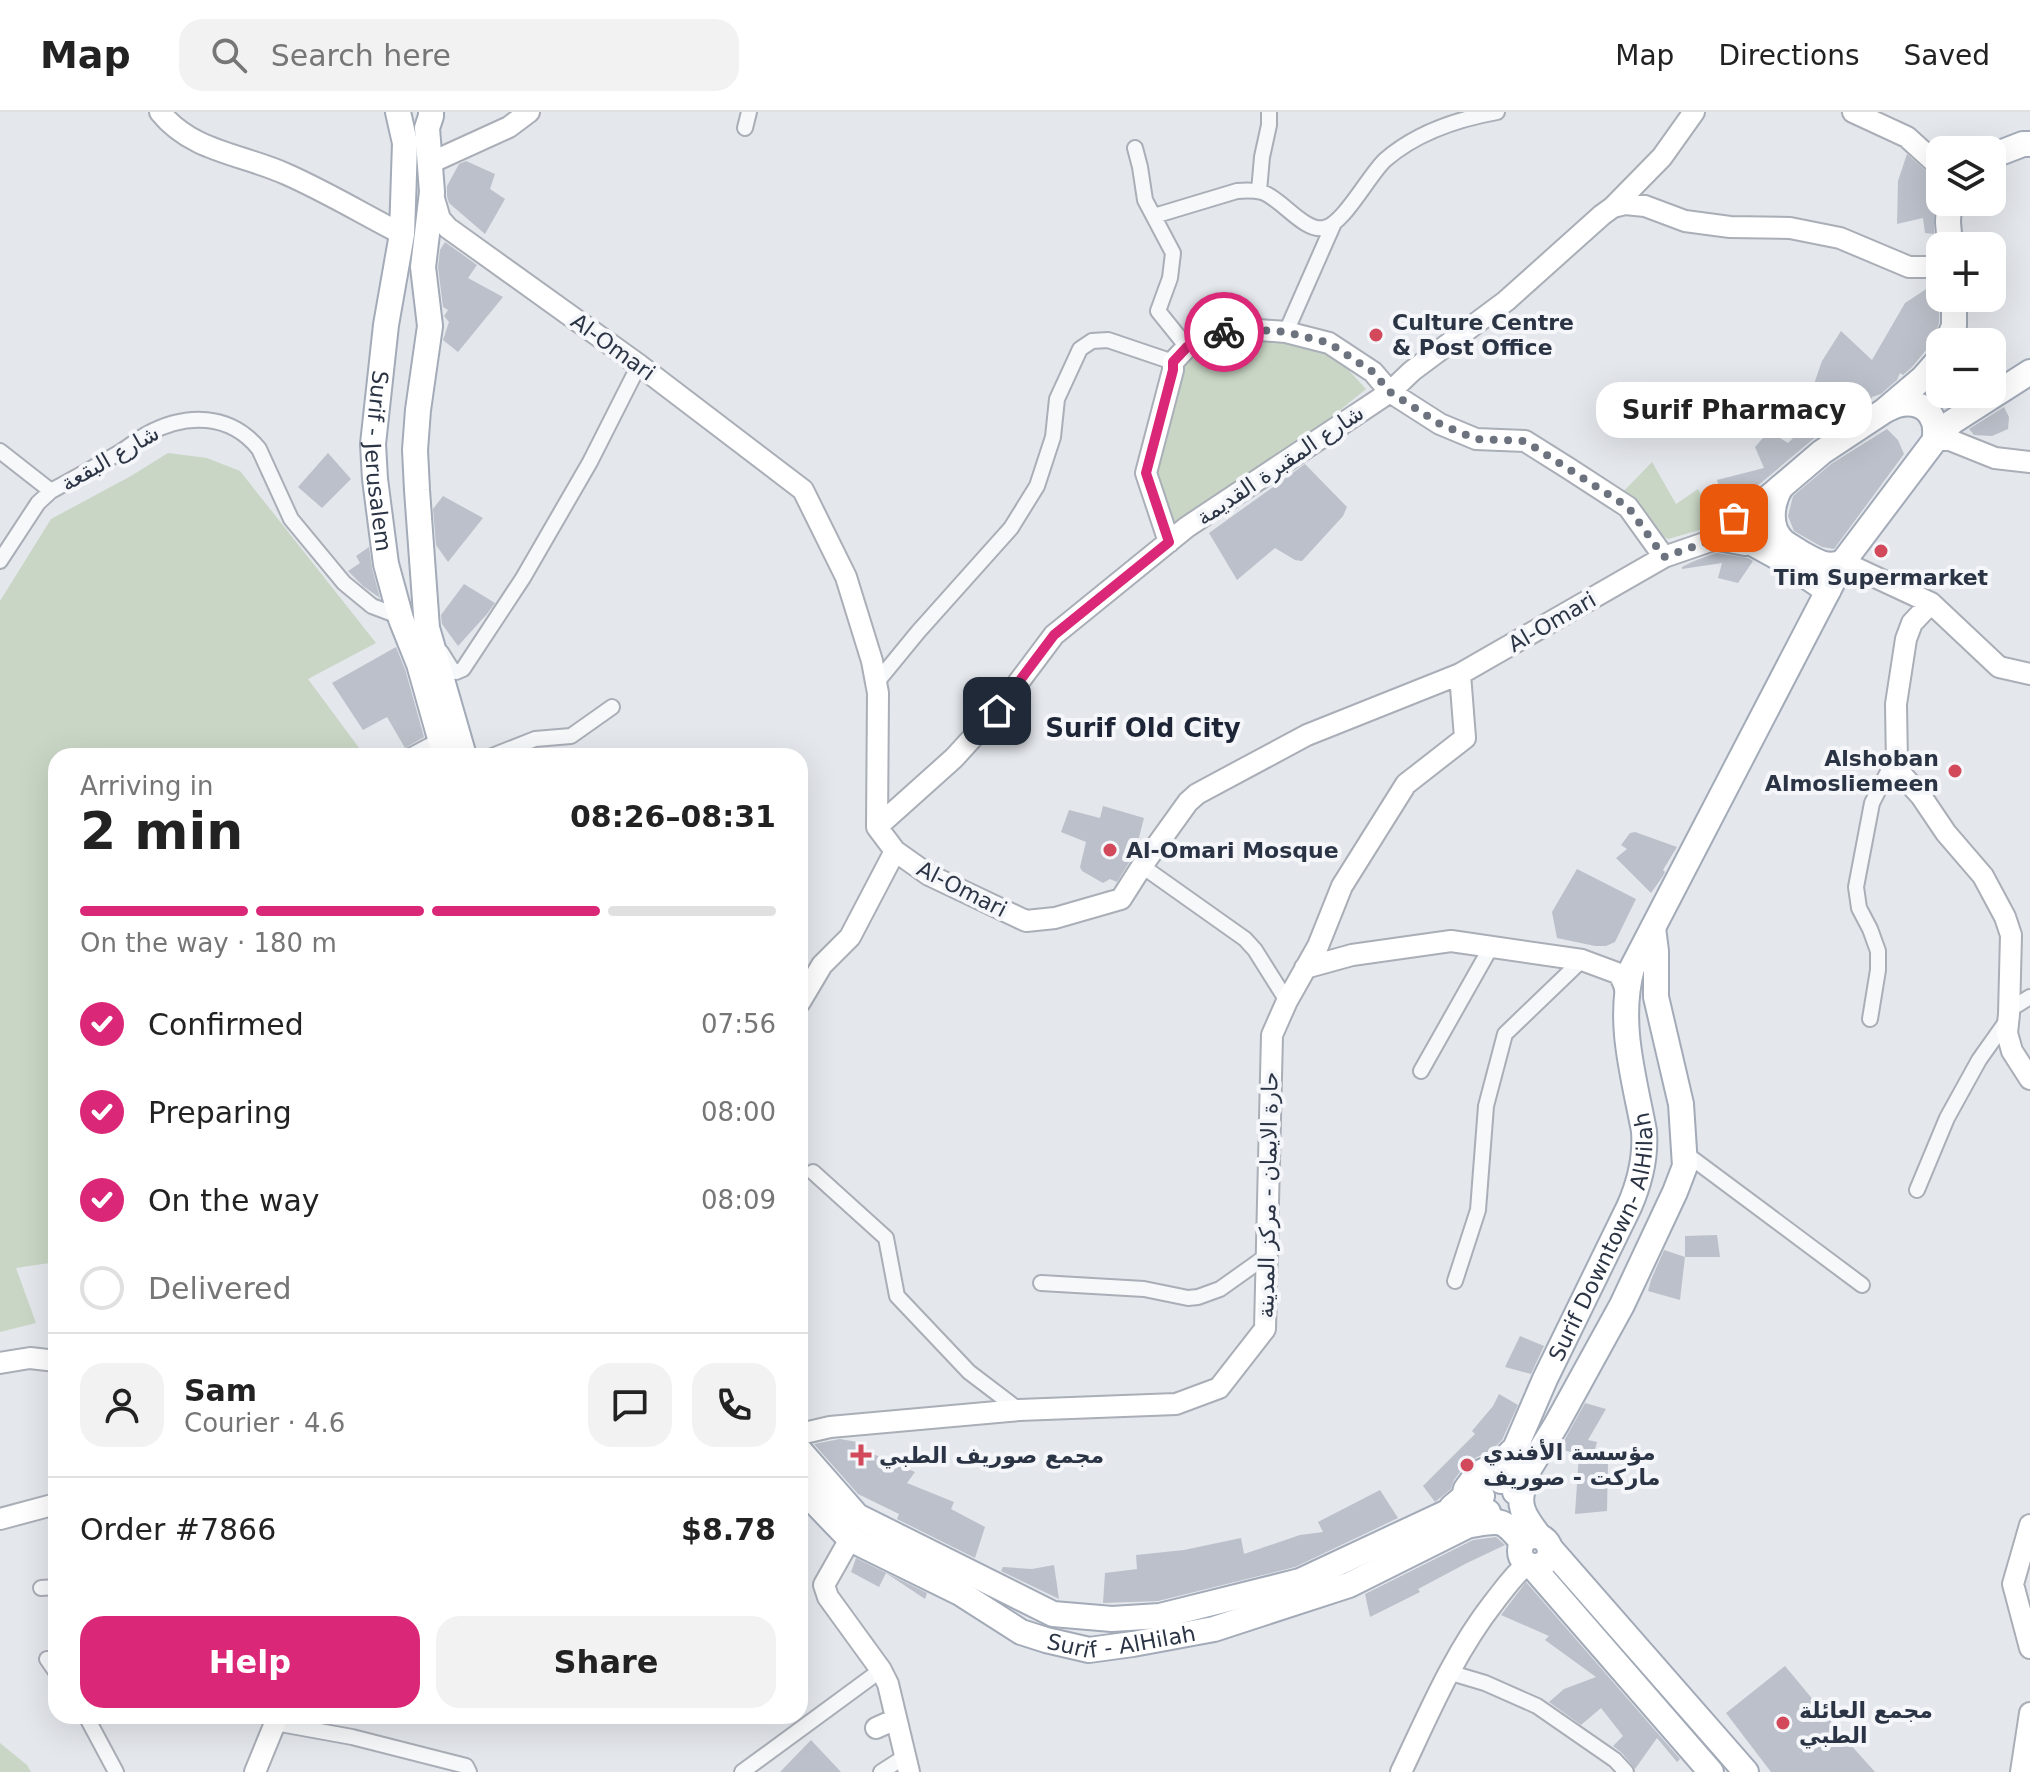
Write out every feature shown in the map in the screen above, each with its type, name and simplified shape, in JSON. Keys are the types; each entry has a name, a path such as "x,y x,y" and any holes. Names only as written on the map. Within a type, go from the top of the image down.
{"main road":[{"name":"Surif - Jerusalem","path":"398,112 405,143 402,234 392,283 373,444 375,479 386,564 443,748"},
{"name":"Surif - Jerusalem","path":"429,120 432,192 423,267 430,326 415,450 427,628 462,748"},
{"path":"402,234 412,231 421,218 429,120"},
{"path":"2006,151 2030,144"},
{"path":"402,234 417,242 423,267"},
{"path":"392,283 401,263 408,258 417,259 423,267"},
{"name":"Surif Downtown- AlHilah","path":"1496,1504 1514,1448 1640,1179 1644,1131 1626,1030 1632,968 1843,562 1952,422 2030,372"},
{"path":"1884,411 1926,374"},
{"path":"1828,591 1734,532 1822,452 1896,404 1924,408 1934,421 1935,440"},
{"path":"1781,487 1774,500 1772,514 1784,542 1821,563 1834,566 1843,562"},
{"path":"401,618 410,626 417,622 424,598"},
{"name":"Surif Downtown- AlHilah","path":"1556,1425 1622,1305 1685,1166 1681,1104 1656,997 1653,928"},
{"path":"1496,1504 1556,1425"},
{"path":"1531,1548 1521,1510 1521,1495 1548,1450 1556,1425"},
{"path":"1447,1511 1464,1497 1474,1478 1500,1464 1514,1448"},
{"name":"Surif - AlHilah","path":"808,1460 857,1516 1053,1614 1112,1619 1160,1616 1300,1581 1447,1511 1496,1504"},
{"name":"Surif - AlHilah","path":"808,1495 850,1539 960,1593 1021,1632 1089,1650 1214,1629 1349,1585 1496,1504"},
{"path":"1496,1504 1500,1521 1531,1548 1746,1772"},
{"path":"1496,1504 1711,1772"}],"street":[{"path":"160,112 172,126 194,142 285,173 402,234"},
{"path":"430,163 509,127 529,112"},
{"path":"745,128 749,112"},
{"path":"1259,191 1269,112"},
{"path":"1286,332 1334,223 1374,172 1396,152 1428,133 1449,124 1497,112"},
{"path":"1664,557 1628,507 1525,441 1476,439 1440,424 1390,392 1412,371 1506,301 1613,207 1662,157 1694,112"},
{"path":"1853,112 1907,137 1926,154"},
{"path":"1135,148 1145,200 1173,253 1170,278 1158,311 1180,354"},
{"path":"1154,216 1237,191 1259,191 1279,202 1309,226 1323,229 1334,223"},
{"name":"Al-Omari","path":"432,192 441,221 448,228 639,365 803,490 846,577 877,682 877,827 895,851 929,875 1026,921 1055,918 1121,899 1188,802 1197,794 1307,735 1460,674 1664,557 1734,532"},
{"path":"1613,207 1635,204 1685,221 1730,227 1790,228 1840,238 1909,267 1926,267"},
{"path":"423,267 441,239 462,237"},
{"name":"شارع المقبرة القديمة","path":"877,827 954,758 997,711 1054,635 1169,542 1187,527 1390,392 1373,372 1329,343 1286,332 1233,328 1180,354 1146,473 1169,542"},
{"path":"877,682 1011,528 1037,486 1053,437 1057,399 1080,349 1092,341 1110,340 1180,354"},
{"path":"427,628 451,668 456,672 463,669 523,578 568,501 639,365"},
{"name":"شارع البقعة","path":"0,561 38,503 51,491 163,427 197,418 221,422 243,433 259,449 291,519 344,583 372,606 401,618"},
{"path":"1935,440 1950,440 1995,458 2030,462"},
{"path":"0,451 51,491"},
{"path":"1843,562 1931,603 1999,667 2030,674"},
{"path":"1931,603 1912,623 1906,639 1896,704 1897,765 1946,833 1983,876 2005,917 2011,935 2007,1033 2030,1079"},
{"name":"حارة الايمان - مركز المدينة","path":"808,1432 830,1427 1019,1410 1176,1404 1219,1388 1265,1329 1272,1035 1318,946 1342,886 1406,784 1465,738 1460,674"},
{"path":"512,748 535,739 571,736 612,707"},
{"path":"1870,1019 1878,951 1859,908 1856,887 1872,803 1896,756"},
{"path":"808,989 822,965 850,937 895,851"},
{"path":"1142,866 1245,939 1287,1001"},
{"path":"1305,968 1352,955 1451,941 1582,960 1617,973 1625,985 1627,997"},
{"path":"1421,1071 1491,947"},
{"path":"1455,1281 1478,1210 1486,1106 1505,1034 1582,960"},
{"path":"1917,1190 1947,1118 1979,1060 2009,1014 2030,997"},
{"path":"1685,1153 1862,1285"},
{"path":"813,1172 886,1238 897,1296 969,1372 1019,1410"},
{"path":"1041,1283 1144,1289 1188,1298 1198,1297 1220,1289 1265,1257"},
{"path":"0,1363 30,1358 48,1360"},
{"path":"0,1519 48,1506"},
{"path":"2030,1525 2013,1584 2030,1648"},
{"path":"850,1539 824,1585 828,1597 888,1684 908,1764 881,1772"},
{"path":"1401,1772 1448,1672 1482,1618 1500,1576 1508,1564 1531,1548"},
{"path":"808,1724 881,1670"},
{"path":"1448,1672 1485,1683 1537,1706 1615,1760 1626,1772"},
{"path":"2021,1772 2030,1713"},
{"path":"876,1728 896,1719"},
{"path":"90,1724 116,1772"},
{"path":"255,1772 275,1724"},
{"path":"298,1724 466,1766 469,1772"},
{"path":"742,1772 807,1724"}],"green space":[{"path":"1235,333 1329,349 1366,389 1176,543 1152,473 1184,357"},
{"path":"168,453 207,458 240,471 376,643 308,679 359,748 48,748 48,1263 16,1268 36,1323 0,1332 0,601 51,519"},
{"path":"1652,462 1676,504 1698,489 1709,508 1702,518 1703,529 1668,539 1654,531 1619,496"},
{"path":"0,1743 27,1765 31,1772 0,1772"}],"building":[{"path":"1907,154 1926,171 1926,216 1934,216 1934,232 1925,233 1923,218 1897,224 1898,181"},
{"path":"466,161 495,174 490,189 505,199 485,234 449,203 447,196 447,186 459,164"},
{"path":"445,242 477,265 468,278 503,297 458,352 443,340 449,322 444,316 448,310 443,307 438,267 440,250"},
{"path":"1926,289 1926,312 1939,312 1937,328 1926,328 1926,350 1912,367 1903,375 1900,373 1897,380 1881,394 1872,397 1869,403 1812,440 1743,498 1725,507 1717,480 1764,468 1755,447 1769,431 1788,443 1807,424 1822,361 1841,331 1872,360 1905,303"},
{"path":"2002,408 2009,417 2008,429 1992,436 1974,435 1969,429"},
{"path":"1887,429 1898,440 1904,454 1834,549 1822,547 1794,531 1788,516 1793,496 1831,464"},
{"path":"328,453 351,479 322,508 298,487"},
{"path":"1305,464 1347,507 1343,516 1302,561 1275,548 1237,580 1209,533"},
{"path":"443,496 483,518 448,562 436,545 433,509"},
{"path":"369,547 380,598 348,571 360,563 356,556"},
{"path":"1716,553 1753,561 1738,583 1718,578 1722,563 1682,569"},
{"path":"464,584 495,603 458,646 442,624 441,615"},
{"path":"396,647 424,737 405,748 387,717 363,730 332,683"},
{"name":"Al-Omari Mosque","path":"1103,806 1144,818 1135,853 1117,882 1110,879 1103,883 1082,871 1080,867 1086,842 1061,832 1069,810 1100,818"},
{"path":"1630,833 1677,847 1651,893 1616,858 1627,849 1621,845"},
{"path":"1577,869 1636,899 1615,942 1595,946 1557,938 1552,912"},
{"path":"1717,1235 1720,1257 1685,1257 1685,1236"},
{"path":"1664,1250 1685,1257 1680,1300 1648,1291"},
{"path":"1520,1336 1544,1346 1531,1374 1505,1367"},
{"path":"1499,1394 1518,1405 1502,1440 1491,1451 1464,1466 1451,1489 1435,1502 1423,1486 1475,1434 1472,1431"},
{"path":"1585,1403 1606,1409 1588,1440 1597,1442 1591,1463 1608,1464 1607,1511 1575,1514 1579,1454 1563,1450 1565,1439"},
{"path":"840,1439 863,1443 859,1448 915,1472 907,1483 954,1502 951,1509 985,1527 975,1558 897,1519 899,1514 858,1494 814,1444"},
{"path":"1380,1490 1398,1518 1295,1567 1158,1601 1103,1603 1105,1573 1137,1569 1136,1555 1184,1550 1241,1538 1244,1554 1300,1535 1323,1532 1318,1522"},
{"path":"1496,1537 1505,1545 1370,1617 1365,1594 1473,1540"},
{"path":"856,1558 927,1593 925,1599 886,1573 879,1587 851,1572"},
{"path":"1054,1565 1059,1599 1001,1571 1003,1567 1032,1569"},
{"path":"1526,1582 1680,1759 1677,1762 1657,1738 1635,1769 1613,1746 1623,1736 1601,1708 1581,1725 1549,1702 1564,1689 1596,1677 1545,1640 1549,1636 1501,1615"},
{"name":"مجمع العائلة الطبي","path":"1785,1666 1875,1772 1771,1772 1726,1713"},
{"path":"811,1740 841,1772 780,1772"}],"way so far":[{"path":"1224,332 1233,328 1286,332 1329,343 1373,372 1390,392 1440,424 1476,439 1525,441 1628,507 1664,557 1719,538 1729,531 1734,518"}],"place":[{"name":"Culture Centre & Post Office","path":"1376,335"},
{"name":"Surif Pharmacy","path":"1734,518"},
{"name":"Tim Supermarket","path":"1881,551"},
{"name":"Alshoban Almosliemeen","path":"1955,771"},
{"name":"Al-Omari Mosque","path":"1110,850"},
{"name":"مجمع صوريف الطبي","path":"861,1455"},
{"name":"مؤسسة الأفندي ماركت - صوريف","path":"1467,1465"},
{"name":"مجمع العائلة الطبي","path":"1783,1723"}],"district":[{"name":"Surif Old City","path":"1143,728"}],"route":[{"path":"997,711 1054,635 1169,542 1146,473 1173,362 1187,347 1224,332"}]}
